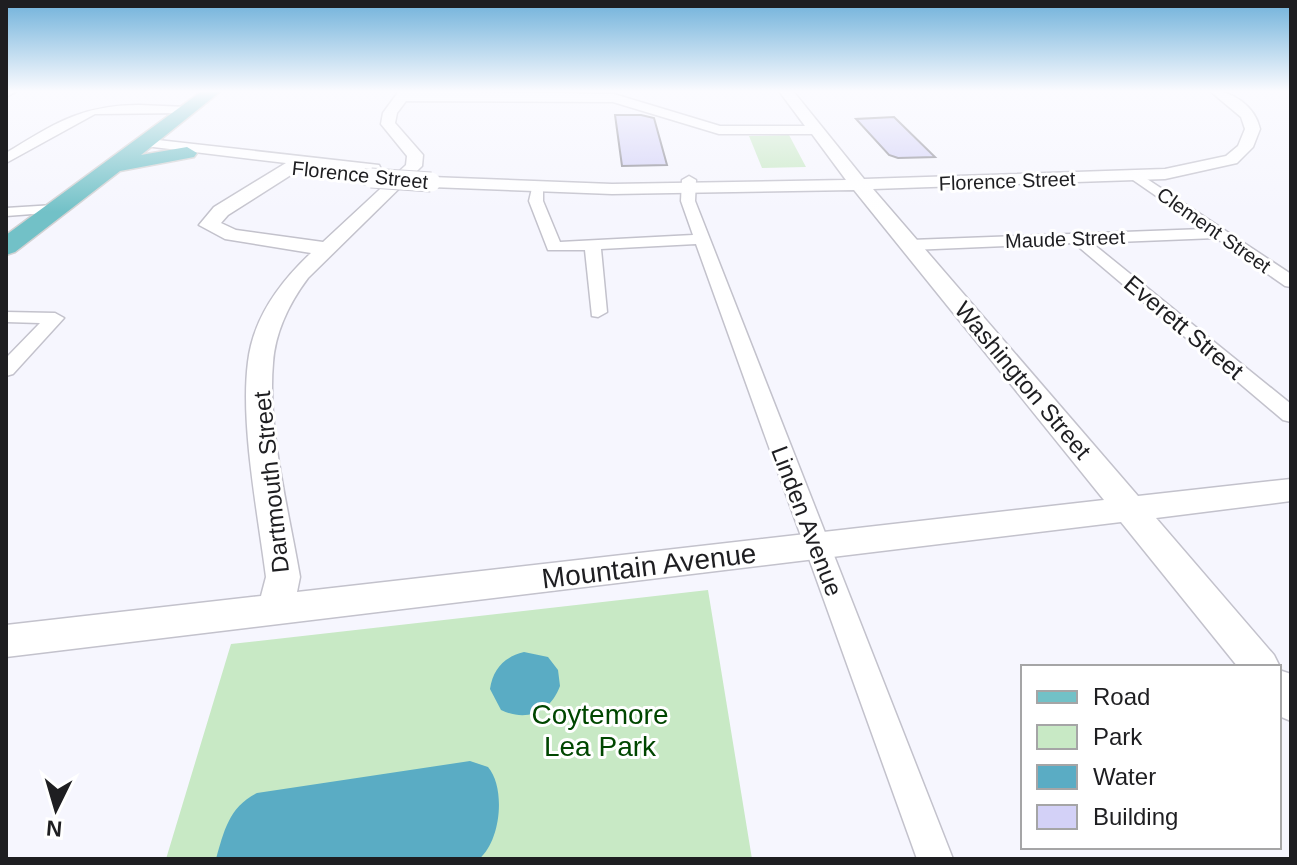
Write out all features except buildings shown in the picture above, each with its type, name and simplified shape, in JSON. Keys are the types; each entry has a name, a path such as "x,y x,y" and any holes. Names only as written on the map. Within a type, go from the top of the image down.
{"main road":[{"path":"6,247 158,131"},
{"path":"94,178 127,163 187,153"}],"street":[{"path":"6,159 52,131"},
{"name":"Dartmouth Street","path":"275,611 283,577 262,432 260,362 270,324 284,295 326,249 415,163 415,155 394,131"},
{"name":"Washington Street","path":"816,131 1259,665"},
{"path":"1245,147 1254,136 1253,131"},
{"name":"Florence Street","path":"145,141 152,147 187,153 368,173 538,187 1075,174 1180,165 1213,159 1245,147"},
{"name":"Florence Street","path":"145,141 296,165"},
{"name":"Florence Street","path":"1075,174 1138,177 1215,165 1239,156 1245,147"},
{"path":"296,165 221,211 209,225 232,235 326,249"},
{"name":"Clement Street","path":"1138,177 1291,282"},
{"name":"Florence Street","path":"435,179 688,185"},
{"name":"Linden Avenue","path":"688,185 688,201 935,859"},
{"path":"538,187 536,201 553,246 702,239"},
{"path":"6,212 54,209"},
{"name":"Maude Street","path":"911,245 1219,233"},
{"name":"Everett Street","path":"1077,238 1291,415"},
{"path":"593,246 598,312"},
{"path":"6,317 55,318 6,370"},
{"name":"Mountain Avenue","path":"6,641 1291,490"}],"green space":[{"path":"789,135 806,167 762,168 749,136"},
{"name":"Coytemore Lea Park","path":"708,590 752,859 166,859 231,644"}],"water":[{"path":"524,652 548,657 558,670 560,686 544,709 528,715 510,714 501,710 490,689 501,665"},
{"path":"470,761 488,767 494,776 499,801 492,840 479,859 216,859 234,813 257,793"}]}
